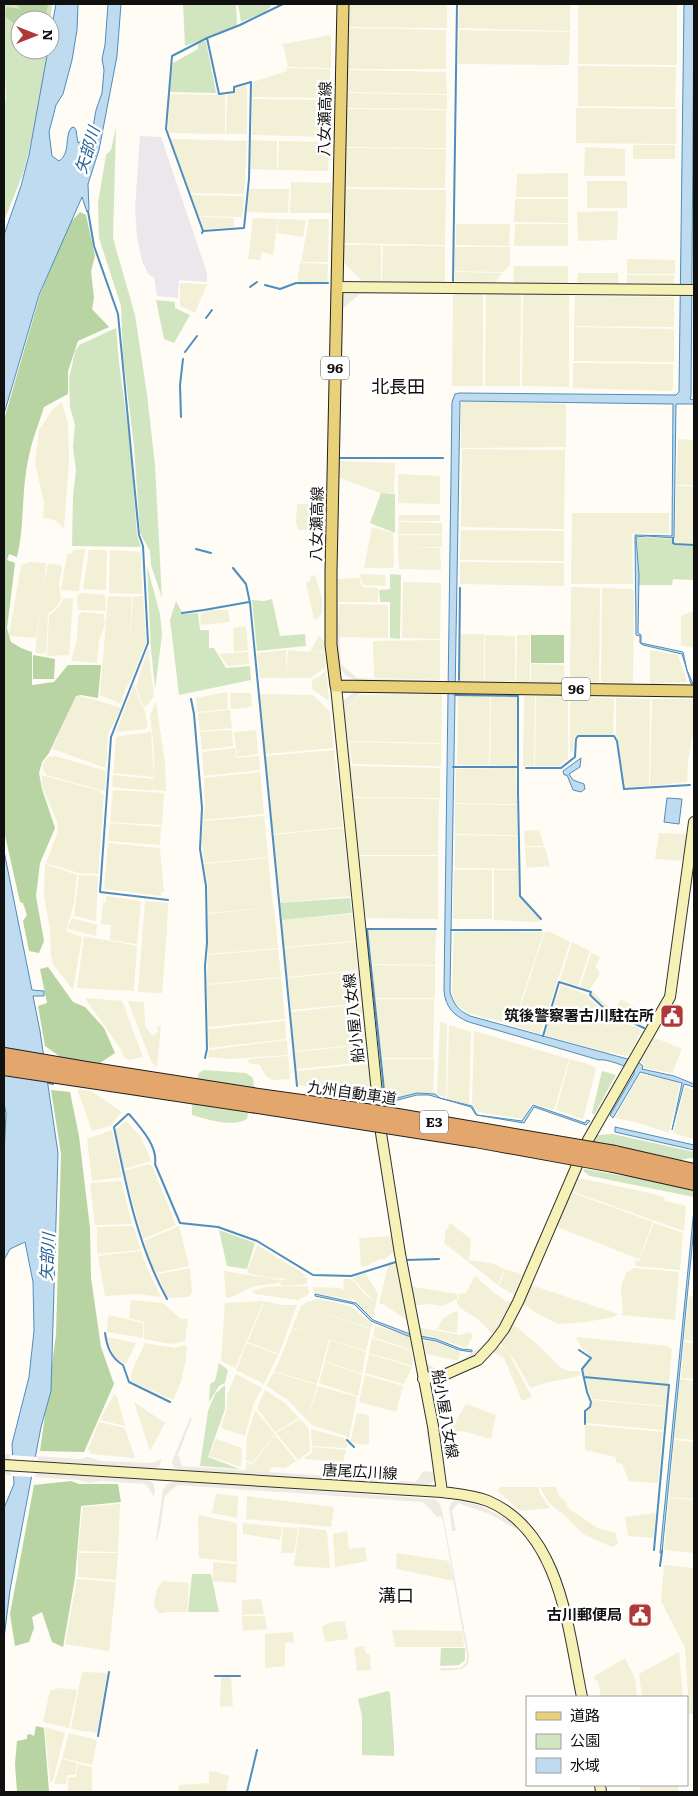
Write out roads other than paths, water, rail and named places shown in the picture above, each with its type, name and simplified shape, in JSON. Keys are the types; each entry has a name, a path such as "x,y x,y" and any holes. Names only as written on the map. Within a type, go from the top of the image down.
{"highway":[{"name":"九州自動車道","path":"4,1055 207,1094"},
{"name":"九州自動車道","path":"4,1068 251,1100 475,1140 694,1171"},
{"name":"九州自動車道","path":"614,1159 694,1183"}],"main road":[{"name":"八女瀬高線","path":"336,686 331,644 331,571 343,4"},
{"path":"338,287 694,290"},
{"name":"96","path":"336,686 694,691"},
{"name":"船小屋八女線","path":"336,686 381,1133 442,1492"},
{"path":"424,1380 444,1375 478,1360 492,1346 504,1329 518,1302 588,1140 670,997 694,822"},
{"name":"唐尾広川線","path":"4,1465 442,1492 465,1495 487,1501 505,1511 522,1524 536,1541 548,1561 559,1590 582,1696"}],"water":[{"name":"矢部川","path":"56,4 78,4 77,30 72,60 63,94 56,105 49,132 52,156 59,161 65,154 71,128 74,127 76,130 78,143 88,138 89,132 93,127 102,93 104,70 102,59 108,4 121,4 117,56 99,150 88,184 89,210 87,212 82,197 39,295 4,414 4,235 21,186 29,155 46,60 60,60 60,10 55,10"},
{"path":"684,4 694,4 690,399 694,400 694,404 676,404 674,538 636,537 639,575 638,633 641,635 641,643 683,652 687,670 693,684 691,684 682,654 643,645 640,643 640,636 636,635 635,535 672,536 673,404 460,401 450,992 457,1007 470,1016 638,1062 643,1066 642,1069 674,1076 694,1084 694,1087 684,1084 672,1130 682,1083 640,1072 613,1118 610,1115 634,1074 634,1070 611,1061 599,1060 469,1022 451,1010 446,1001 444,990 452,402 455,394 459,393 676,395 679,392"},
{"path":"581,758 580,767 569,774 573,780 584,784 585,789 581,792 573,790 567,775 564,775 563,771"},
{"path":"667,798 682,799 679,824 664,822"},
{"name":"矢部川","path":"4,851 32,990 44,991 44,996 33,996 58,1153 51,1391 41,1427 10,1590 4,1638 4,1508 14,1484 12,1444 29,1377 34,1331 33,1282 25,1242 10,1249 4,1260 6,1113 4,1103"},
{"path":"417,1093 435,1094 440,1098 472,1106 477,1115 522,1121 533,1105 585,1123 587,1120 590,1121 586,1125 534,1107 524,1123 476,1115 471,1107 429,1095 417,1095 394,1101 384,1101 385,1098 393,1099"},
{"path":"615,1127 694,1145 694,1150 615,1132"},
{"path":"694,1209 694,1227 662,1553 660,1553"},
{"path":"315,1294 356,1303 373,1320 410,1334 436,1339 461,1349 472,1350 472,1352 459,1350 436,1341 408,1336 371,1321 354,1304 315,1296"}],"waterway":[{"path":"202,233 203,231 244,228 249,179 251,82 234,87 234,92 219,94 207,38 240,25 283,4"},
{"path":"453,281 457,4"},
{"path":"203,231 166,129 172,56 207,38"},
{"path":"88,211 94,246 118,314 139,535 143,546 148,643 111,737 100,892 168,900"},
{"path":"250,287 257,282"},
{"path":"265,285 280,289 296,283 328,283"},
{"path":"206,318 212,310"},
{"path":"185,352 197,336"},
{"path":"181,417 180,385 183,359"},
{"path":"339,458 443,458"},
{"path":"673,538 673,543 675,544 694,545"},
{"path":"196,549 211,553"},
{"path":"233,568 246,584 250,603 297,1086"},
{"path":"459,680 460,588"},
{"path":"182,613 249,602"},
{"path":"455,695 518,696 520,896 541,919"},
{"path":"191,699 202,808 200,849 206,886 207,1049 205,1058"},
{"path":"526,768 561,768 575,757 576,739 578,736 614,736 617,741 624,789 690,785"},
{"path":"453,767 518,767"},
{"path":"385,1099 367,929 436,929"},
{"path":"451,930 541,930"},
{"path":"543,1036 559,982 591,992 590,995 607,1011 644,1028"},
{"path":"48,1083 53,1084"},
{"path":"128,1114 114,1127 134,1215 148,1258 167,1299"},
{"path":"129,1114 143,1131 154,1150 155,1164 180,1223 218,1227 257,1241 313,1275 351,1276 399,1261"},
{"path":"406,1260 439,1259"},
{"path":"105,1333 110,1352 123,1365 129,1382 170,1402"},
{"path":"579,1350 591,1358 582,1369 591,1402 590,1407 585,1411 585,1424"},
{"path":"584,1377 669,1385 654,1550"},
{"path":"347,1440 354,1447"},
{"path":"660,1566 662,1551"},
{"path":"98,1736 109,1672"},
{"path":"215,1676 240,1676"},
{"path":"247,1792 257,1750"}],"place":[{"name":"筑後警察署古川駐在所","path":"672,1016"},
{"name":"古川郵便局","path":"640,1615"}],"district":[{"name":"北長田","path":"398,387"},
{"name":"溝口","path":"396,1596"}]}
